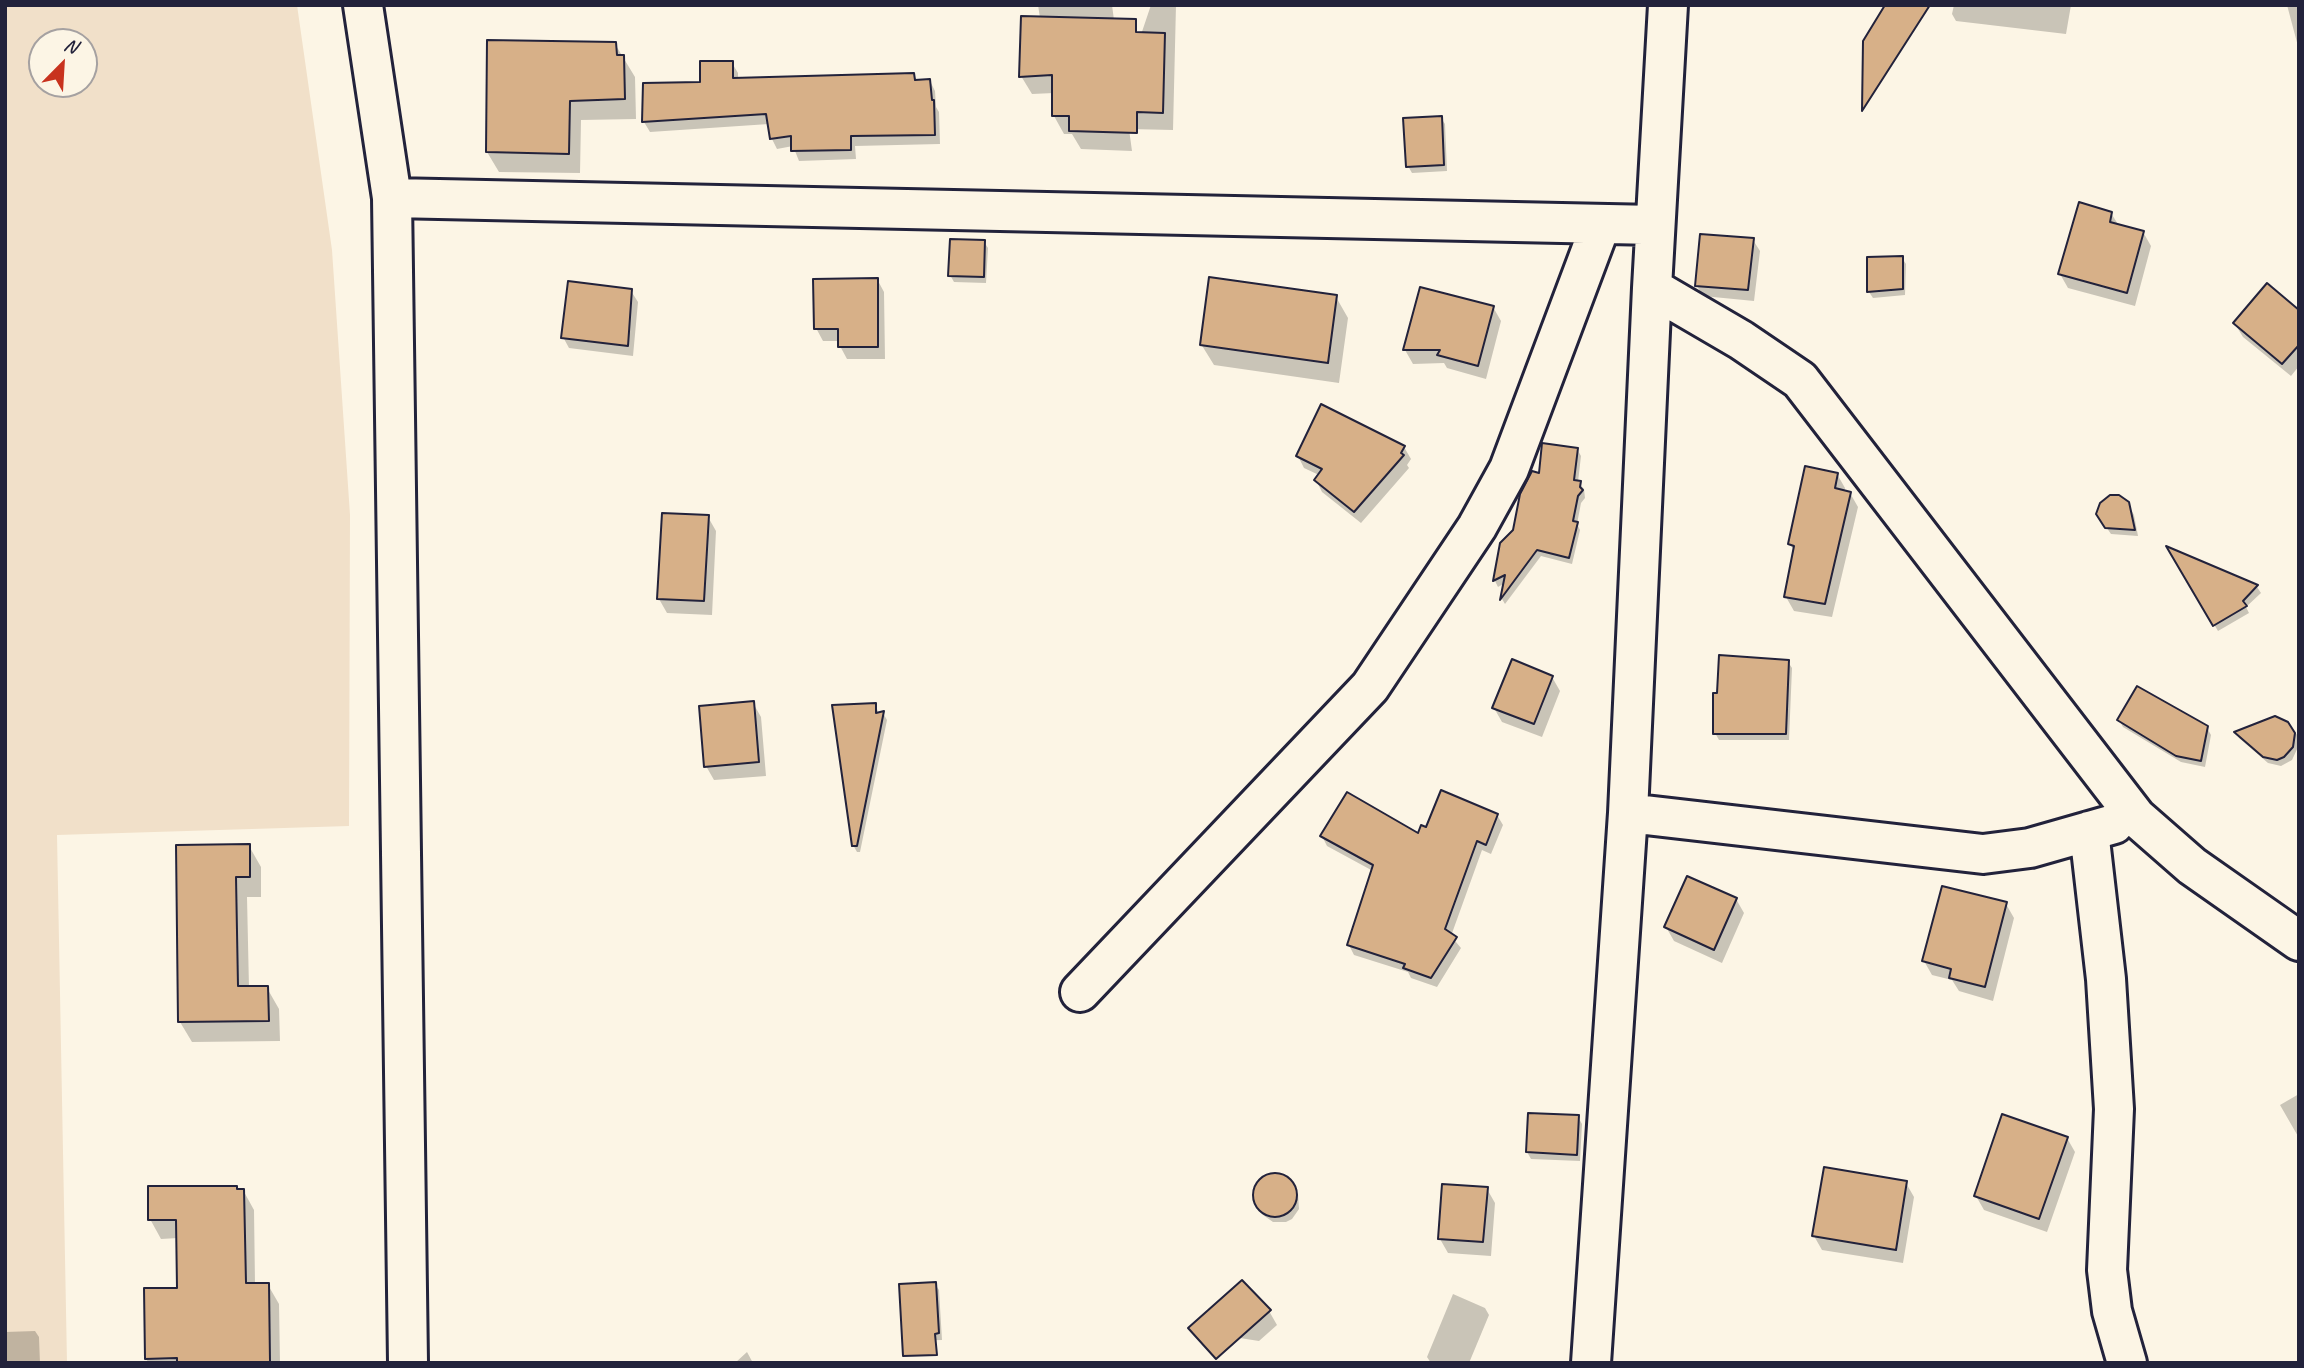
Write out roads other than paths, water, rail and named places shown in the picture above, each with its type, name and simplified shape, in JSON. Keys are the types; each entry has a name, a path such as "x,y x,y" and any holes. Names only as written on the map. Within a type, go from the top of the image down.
{"street":[{"path":"363,5 392,198 408,1363"},
{"path":"1591,1363 1628,813 1655,225 1668,5"},
{"path":"392,198 1655,225"},
{"path":"1080,992 1370,687 1477,527 1508,469 1601,224"},
{"path":"1652,288 1741,340 1800,380 2136,817 2192,866 2299,941"},
{"path":"1628,813 1983,854 2031,848 2136,817"},
{"path":"2089,831 2106,979 2113,1109 2107,1270 2112,1311 2127,1363"}]}
